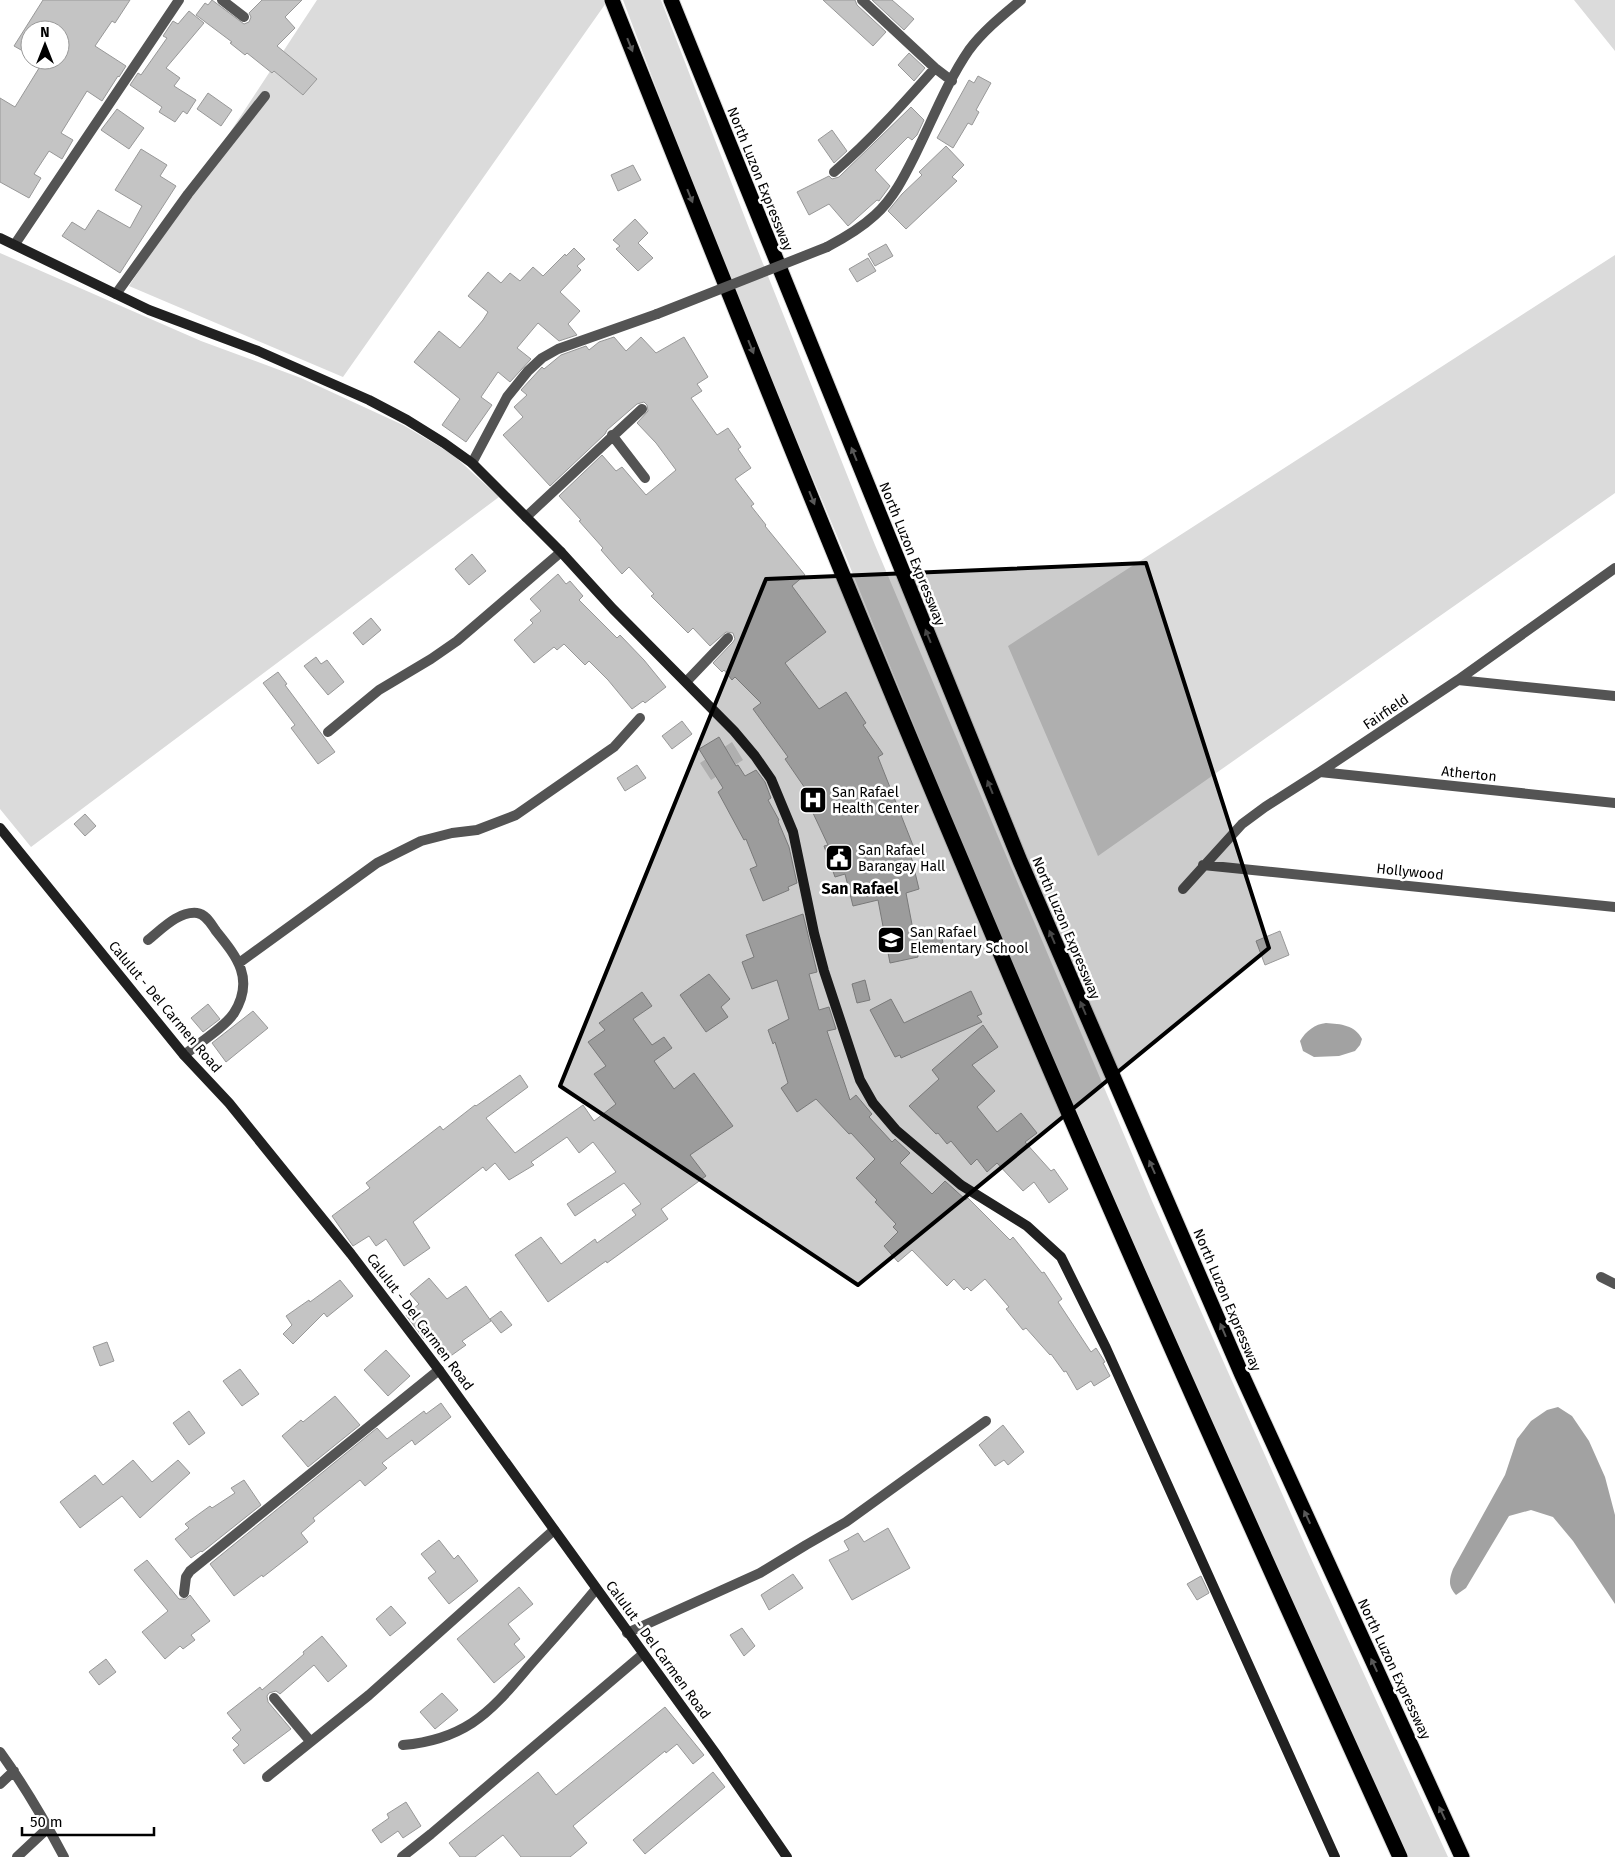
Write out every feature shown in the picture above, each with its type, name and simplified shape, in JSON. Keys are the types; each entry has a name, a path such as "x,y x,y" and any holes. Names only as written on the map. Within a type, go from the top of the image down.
{"highway":[{"path":"612,0 747,340 963,866 1198,1411 1400,1857"},
{"name":"North Luzon Expressway","path":"670,0 1020,861 1242,1375 1462,1857"}],"street":[{"path":"15,244 179,0"},
{"path":"222,0 244,17"},
{"path":"862,0 935,68 952,81"},
{"path":"472,464 507,397 528,371 542,358 566,346 657,314 828,247 847,237 875,215 902,182 970,49 1021,0"},
{"path":"834,172 852,157 891,117 935,68"},
{"path":"116,294 188,194 265,96"},
{"path":"0,238 149,310 258,351 369,400 414,424 472,464 734,731 755,756 771,779 793,832 814,933 836,1012 860,1080 873,1103 896,1130 961,1185 1027,1226 1061,1256 1106,1348 1335,1857"},
{"path":"526,517 642,409"},
{"path":"612,436 645,478"},
{"path":"328,732 379,690 432,659 457,641 560,552"},
{"name":"Fairfield","path":"1183,889 1242,824 1265,806 1320,772 1458,680 1615,568"},
{"path":"686,682 728,638"},
{"path":"1458,680 1615,696"},
{"path":"240,963 377,862 421,841 452,833 477,830 516,815 614,747 640,718"},
{"name":"Atherton","path":"1320,772 1615,803"},
{"name":"Calulut - Del Carmen Road","path":"0,828 184,1054 229,1103 351,1254 439,1370 716,1754 787,1857"},
{"name":"Hollywood","path":"1203,866 1615,907"},
{"path":"148,940 174,920 187,914 197,913 204,916 240,963 244,982 242,995 234,1012 228,1020 184,1054"},
{"path":"1601,1276 1615,1284"},
{"path":"184,1593 186,1577 190,1571 439,1370"},
{"path":"628,1633 760,1572 846,1522 986,1421"},
{"path":"267,1777 369,1695 554,1530"},
{"path":"403,1744 421,1743 436,1739 456,1732 473,1722 502,1697 596,1589"},
{"path":"402,1857 643,1654"},
{"path":"274,1698 310,1741"},
{"path":"0,1752 49,1827 64,1857"},
{"path":"0,1784 14,1771"},
{"path":"17,1857 49,1827"}],"highlighted area":[{"path":"1146,563 1269,948 858,1285 560,1086 766,579"}],"shaded area":[{"path":"317,0 605,0 606,3 343,377 129,286"},
{"path":"623,0 661,0 752,236 875,545 1152,1201 1308,1552 1448,1857 1407,1857 1122,1218 981,891 848,562 720,257"},
{"path":"1574,0 1615,0 1615,51"},
{"path":"0,253 201,341 301,378 403,425 452,454 499,497 31,847 0,809"},
{"path":"1615,255 1615,493 1098,856 1008,646"},
{"path":"732,742 743,760 711,780 700,763"},
{"path":"1326,1023 1342,1025 1356,1031 1362,1039 1360,1045 1355,1051 1339,1056 1314,1057 1303,1051 1300,1041 1305,1034 1315,1026"},
{"path":"1558,1407 1572,1416 1589,1441 1605,1477 1615,1515 1615,1604 1573,1541 1553,1517 1531,1510 1509,1516 1466,1588 1456,1595 1450,1583 1453,1569 1505,1475 1517,1439 1531,1421 1547,1410"}],"building":[{"path":"43,0 130,0 115,23 112,21 95,46 126,66 102,101 87,91 61,133 73,140 62,159 49,151 34,174 41,178 29,198 0,182 0,98 15,107 38,70 70,70 70,20 30,20"},
{"path":"212,0 244,24 249,22 251,17 249,13 262,0 302,0 285,17 295,28 277,46 317,79 303,95 274,71 272,73 247,53 245,55 230,43 232,42 196,15 205,3 208,5"},
{"path":"823,0 855,0 857,5 886,32 873,46"},
{"path":"872,0 892,0 914,19 904,30"},
{"path":"189,11 204,23 166,68 180,78 174,86 196,100 187,114 183,111 175,122 159,112 162,107 130,85 138,73 141,75 167,38 163,36 173,21 178,24"},
{"path":"20,36 20,49 14,46"},
{"path":"909,53 925,68 914,81 898,65"},
{"path":"978,76 991,83 976,110 979,112 972,125 968,123 953,148 937,138 969,80 974,83"},
{"path":"208,93 232,110 221,126 197,109"},
{"path":"911,107 924,120 917,135 912,140 908,137 875,170 890,186 879,201 877,200 848,226 829,204 809,215 797,192 829,176 832,179 839,177"},
{"path":"117,109 144,128 129,149 101,130"},
{"path":"832,130 847,151 834,163 818,140"},
{"path":"946,146 964,165 952,177 957,181 906,229 888,211 922,175 919,172"},
{"path":"141,149 167,165 160,176 176,186 120,273 62,236 72,222 85,230 98,210 130,228 142,206 115,190"},
{"path":"633,165 641,180 618,191 611,175"},
{"path":"635,219 648,233 638,243 653,258 638,271 616,249 620,246 613,240"},
{"path":"886,244 893,256 875,266 868,254"},
{"path":"574,248 585,259 577,266 581,270 560,292 580,311 568,324 577,335 559,341 538,323 517,348 531,359 510,382 498,372 481,397 492,405 466,442 442,425 460,399 414,362 439,331 460,348 488,312 468,296 488,272 501,283 510,273 520,281 533,267 543,276 565,254 566,256"},
{"path":"868,258 876,271 857,282 849,269"},
{"path":"614,337 626,351 641,337 656,353 684,337 708,377 697,384 702,391 691,398 717,435 728,428 741,447 738,449 751,468 735,479 754,504 751,506 765,526 805,575 792,586 826,632 785,663 819,709 846,692 866,723 863,725 883,754 878,757 916,853 911,856 919,889 906,893 914,935 940,928 943,943 917,950 918,957 890,963 878,900 853,906 845,874 835,877 824,846 828,845 805,796 809,794 785,759 788,757 753,709 761,703 735,677 732,680 724,670 722,672 713,663 735,639 733,633 726,632 710,646 693,628 688,633 651,596 654,594 629,567 622,574 601,550 603,548 579,521 581,520 559,496 602,455 616,471 622,467 646,495 676,470 656,443 637,423 648,411 647,405 644,402 637,404 607,430 550,486 503,435 523,417 514,407 527,395 521,390 542,367 544,369 561,355 586,346 589,350 599,342"},
{"path":"472,554 486,571 469,585 455,569"},
{"path":"558,574 566,584 570,581 583,596 579,600 617,638 620,635 666,687 645,703 643,701 632,709 589,661 585,665 564,644 557,650 554,647 534,663 514,640 533,623 530,620 541,611 530,599"},
{"path":"371,618 381,630 363,645 353,633"},
{"path":"316,657 321,664 327,660 344,682 328,695 304,666"},
{"path":"278,672 287,684 285,685 335,752 318,764 291,728 295,725 263,683"},
{"path":"682,721 692,734 672,749 662,736"},
{"path":"719,737 736,766 738,765 745,776 756,770 765,782 771,798 768,800 779,820 789,847 797,883 788,887 789,890 763,901 750,869 757,866 746,839 744,840 718,792 723,788 699,749"},
{"path":"637,765 646,778 625,791 617,778"},
{"path":"85,814 96,826 85,836 74,824"},
{"path":"803,914 817,972 809,974 819,1010 829,1007 836,1029 827,1031 850,1100 856,1095 872,1114 869,1117 892,1142 895,1139 910,1153 900,1163 932,1194 945,1181 966,1200 968,1198 1010,1240 1013,1237 1042,1273 1044,1272 1062,1299 1058,1302 1091,1352 1096,1348 1105,1362 1103,1363 1110,1376 1094,1386 1091,1381 1077,1390 1066,1371 1064,1372 1051,1354 1026,1328 1023,1330 1006,1309 1009,1307 985,1279 971,1291 967,1287 964,1290 954,1279 947,1286 912,1250 898,1262 884,1246 898,1232 893,1227 896,1224 856,1178 875,1159 816,1099 797,1112 781,1088 788,1083 775,1042 773,1044 768,1030 789,1019 777,980 752,989 742,962 754,957 746,935"},
{"path":"1280,931 1289,955 1265,965 1256,941"},
{"path":"709,974 730,999 721,1007 728,1017 706,1032 680,995"},
{"path":"865,980 870,1000 857,1003 852,984"},
{"path":"971,991 982,1014 977,1016 982,1022 901,1058 900,1055 895,1057 870,1010 891,999 904,1023"},
{"path":"642,992 652,1006 633,1019 652,1045 664,1037 672,1048 654,1061 674,1089 694,1073 733,1126 690,1155 706,1176 661,1209 668,1219 548,1302 515,1255 541,1237 561,1264 595,1239 597,1243 636,1215 632,1210 641,1204 624,1183 575,1216 567,1204 616,1172 593,1142 579,1153 567,1137 531,1162 534,1165 509,1180 495,1163 486,1171 483,1167 413,1222 430,1248 404,1266 386,1239 376,1246 369,1236 353,1246 332,1216 370,1188 366,1183 440,1126 443,1130 475,1105 520,1075 528,1087 486,1118 515,1153 583,1105 594,1121 616,1104 594,1074 606,1066 588,1042 605,1030 599,1023"},
{"path":"208,1004 220,1019 203,1032 191,1018"},
{"path":"253,1011 268,1028 226,1062 212,1043"},
{"path":"983,1025 998,1047 972,1065 995,1091 977,1107 997,1132 1021,1113 1037,1133 1025,1142 1051,1171 1054,1169 1068,1189 1049,1203 1034,1182 1023,1191 997,1163 987,1172 977,1159 971,1165 951,1141 947,1144 909,1106 939,1079 932,1070"},
{"path":"429,1278 447,1299 466,1286 491,1321 462,1341 466,1345 445,1360 428,1336 424,1339 406,1315 419,1304 410,1294"},
{"path":"340,1280 353,1296 327,1317 324,1313 293,1344 283,1334 292,1325 286,1316 309,1300 310,1302"},
{"path":"501,1311 512,1325 501,1333 490,1319"},
{"path":"107,1342 114,1361 100,1366 93,1347"},
{"path":"386,1350 410,1376 388,1396 364,1370"},
{"path":"240,1369 259,1394 242,1406 223,1381"},
{"path":"335,1396 360,1425 308,1467 282,1436"},
{"path":"441,1403 451,1417 415,1445 412,1440 382,1463 387,1468 365,1486 360,1480 313,1518 315,1521 301,1533 308,1542 263,1577 262,1575 234,1596 210,1564 377,1428 387,1439 424,1411 426,1414"},
{"path":"189,1411 205,1433 189,1445 173,1423"},
{"path":"1003,1425 1024,1452 1008,1465 1004,1460 995,1466 979,1445"},
{"path":"133,1460 152,1482 178,1460 190,1473 140,1518 122,1496 80,1528 60,1502 95,1475 103,1485"},
{"path":"244,1480 261,1505 202,1552 191,1558 175,1539 189,1528 185,1524 210,1506 212,1508 235,1493 231,1488"},
{"path":"888,1528 910,1568 852,1600 829,1560 849,1550 844,1541 858,1533 864,1542"},
{"path":"439,1540 454,1559 458,1555 478,1581 449,1604 428,1578 436,1572 421,1554"},
{"path":"147,1560 179,1599 186,1599 190,1595 210,1621 191,1635 195,1640 183,1649 180,1646 165,1659 142,1632 168,1611 134,1570"},
{"path":"793,1574 803,1588 769,1610 761,1595"},
{"path":"1201,1576 1209,1593 1197,1600 1187,1584"},
{"path":"519,1587 533,1604 508,1624 520,1639 514,1644 525,1657 494,1683 457,1639"},
{"path":"391,1606 406,1623 390,1636 376,1619"},
{"path":"742,1628 755,1646 744,1656 730,1635"},
{"path":"322,1636 347,1666 328,1682 314,1665 280,1694 276,1691 269,1693 267,1696 268,1702 291,1729 244,1764 233,1750 239,1745 232,1738 241,1730 227,1713 260,1687 262,1690"},
{"path":"106,1659 116,1672 99,1685 89,1672"},
{"path":"442,1693 458,1710 435,1729 420,1712"},
{"path":"665,1707 704,1755 693,1764 677,1744 666,1753 665,1751 573,1826 587,1843 570,1857 521,1857 503,1835 475,1857 460,1857 449,1843 538,1772 556,1795"},
{"path":"713,1772 725,1787 645,1854 633,1840"},
{"path":"406,1802 421,1826 403,1838 398,1831 381,1843 372,1830 389,1818 387,1814"}],"place":[{"name":"San Rafael Health Center","path":"813,800"},
{"name":"San Rafael Barangay Hall","path":"839,858"},
{"name":"San Rafael Elementary School","path":"891,940"}],"district":[{"name":"San Rafael","path":"860,888"}]}
